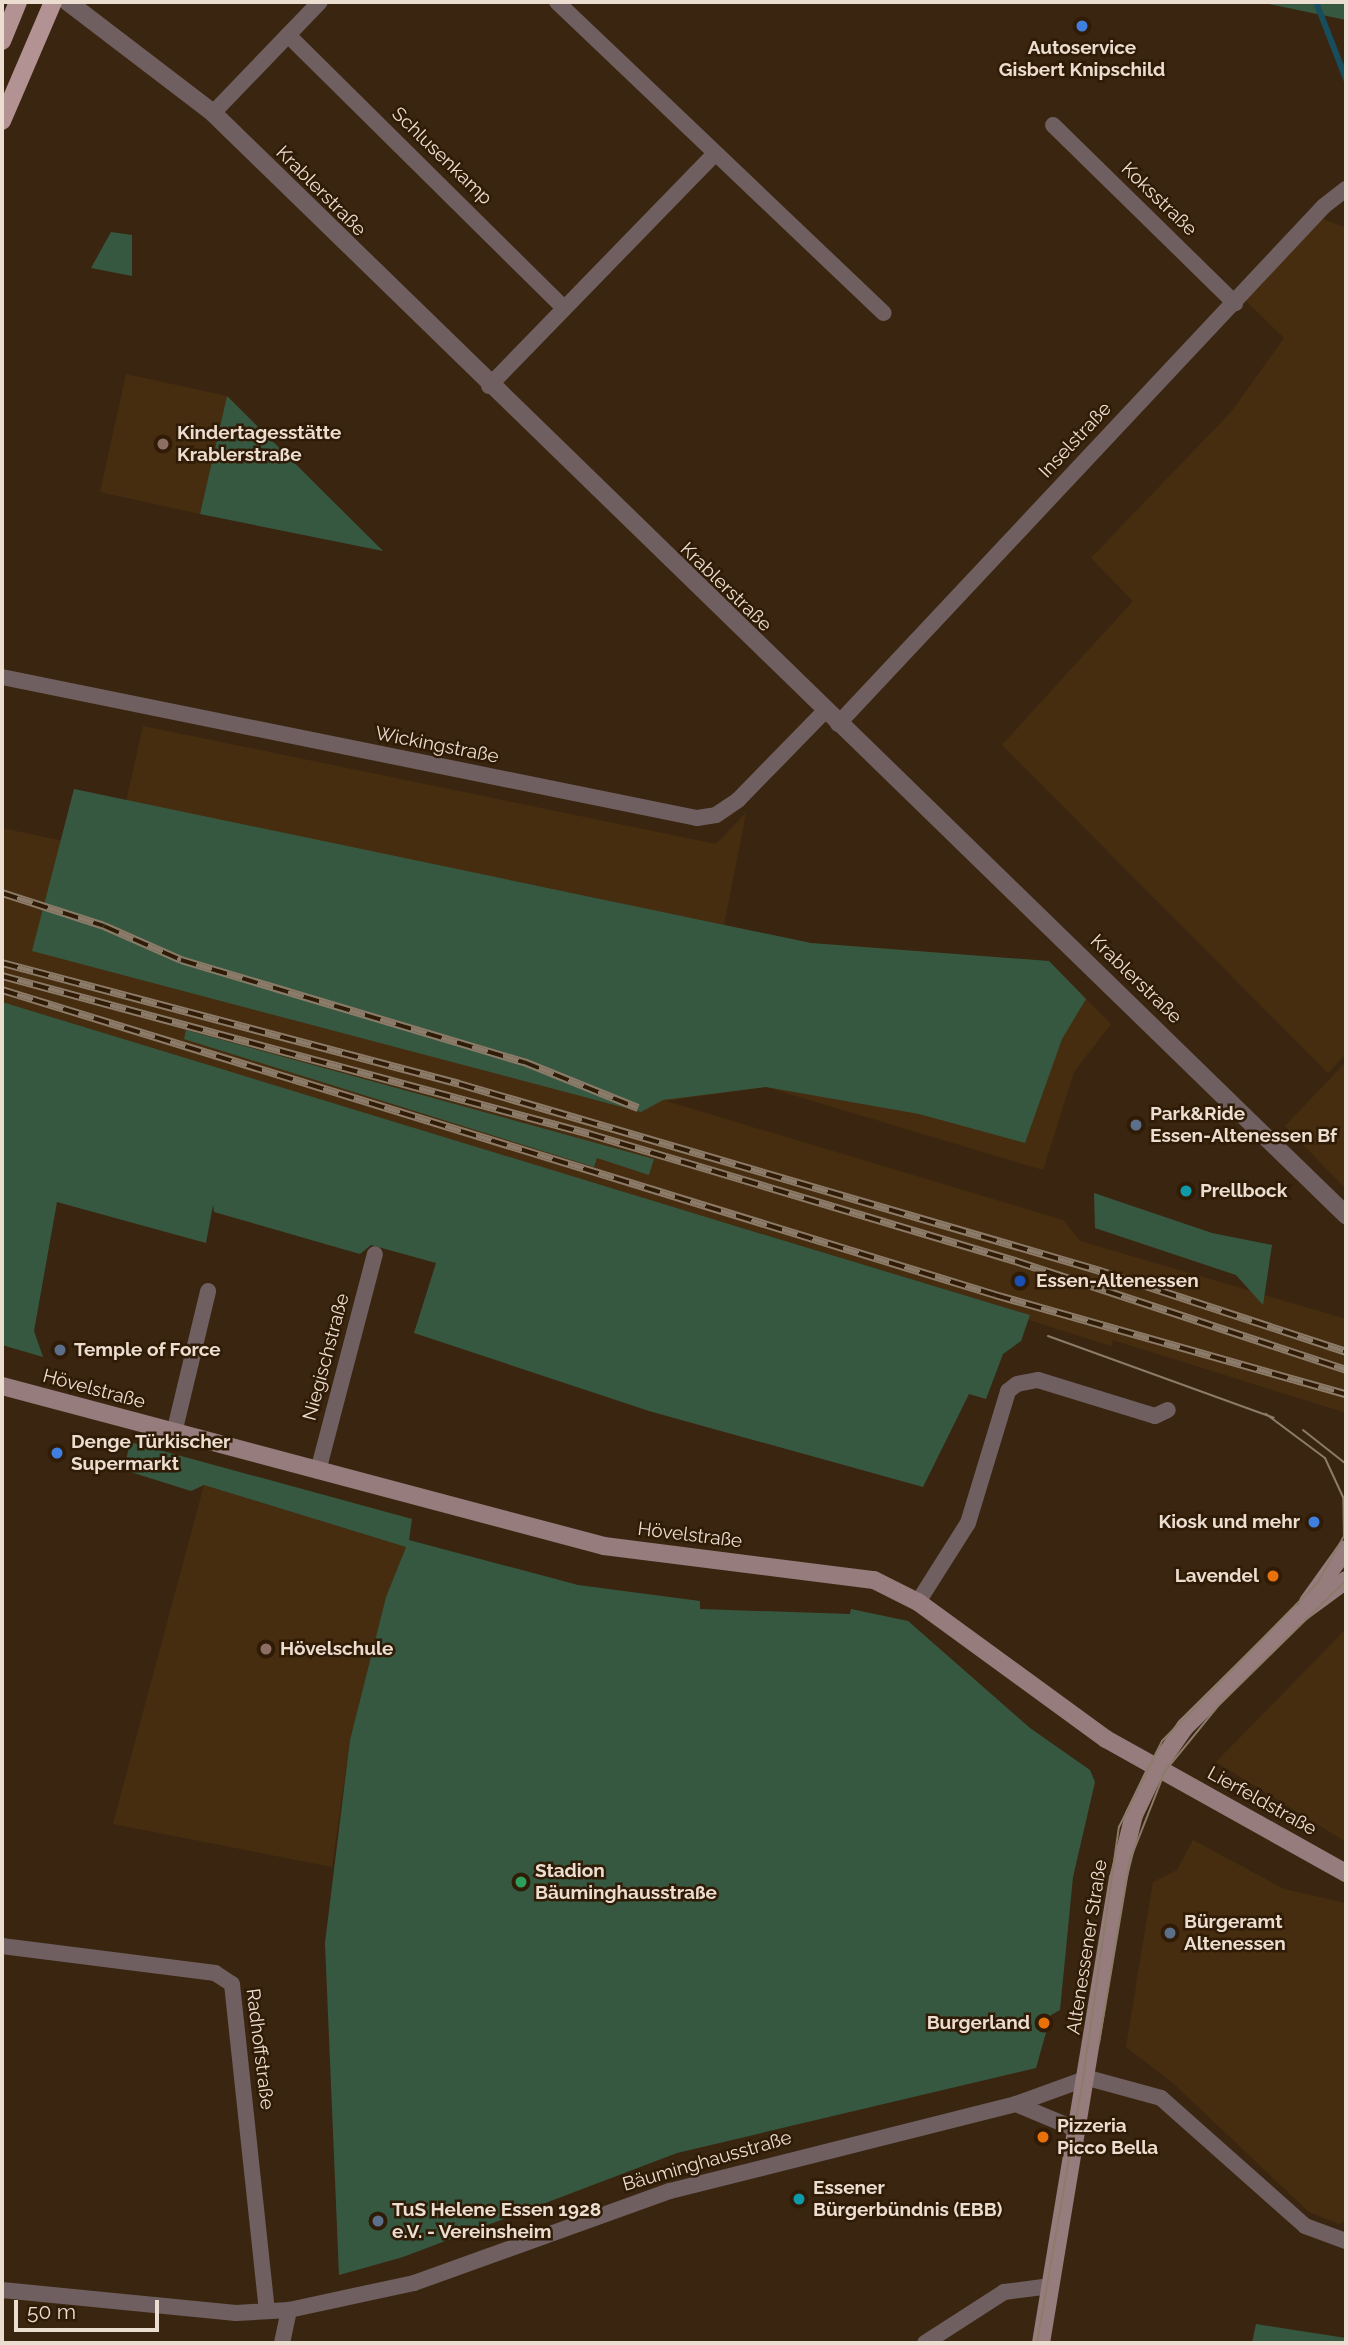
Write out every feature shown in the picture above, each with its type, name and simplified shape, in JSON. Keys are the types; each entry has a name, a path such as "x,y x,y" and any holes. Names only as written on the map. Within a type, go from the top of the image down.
{"main road":[{"path":"2,41 18,2"},
{"path":"2,121 53,2"},
{"name":"Hövelstraße","path":"2,1385 604,1546 864,1578 918,1602 1051,1702 1157,1767"},
{"name":"Altenessener Straße","path":"1297,1616 1346,1549"},
{"name":"Altenessener Straße","path":"1041,2343 1088,2078 1124,1850 1157,1767 1192,1720 1297,1616 1346,1580"},
{"name":"Lierfeldstraße","path":"1157,1767 1346,1874"}],"street":[{"name":"Krablerstraße","path":"68,2 213,113 489,386 1346,1215"},
{"path":"213,113 320,2"},
{"path":"557,2 714,155 884,313"},
{"name":"Schlusenkamp","path":"288,35 564,309"},
{"name":"Koksstraße","path":"1053,125 1235,303"},
{"path":"489,386 714,155"},
{"name":"Inselstraße","path":"832,718 1346,189"},
{"name":"Wickingstraße","path":"2,677 697,818 716,815 738,800 832,718"},
{"name":"Niegischstraße","path":"318,1471 375,1254"},
{"path":"174,1433 208,1291"},
{"path":"918,1602 968,1523 1008,1391 1017,1384 1038,1380 1155,1416 1168,1410"},
{"name":"Radhoffstraße","path":"2,1946 215,1973 232,1984 267,2311"},
{"path":"1088,2078 1161,2098 1305,2226 1346,2241"},
{"name":"Bäuminghausstraße","path":"2,2290 236,2313 289,2310 414,2283 682,2187 1016,2104 1088,2078"},
{"path":"1016,2104 1079,2130"},
{"path":"925,2343 1003,2292 1051,2286"},
{"path":"282,2343 289,2310"}],"shaded area":[{"path":"1317,217 1346,228 1346,1054 1328,1073 1002,745 1133,601 1091,558 1231,412 1284,338 1243,298"},
{"name":"Kindertagesstätte Krablerstraße","path":"126,374 227,396 200,514 100,492"},
{"path":"143,726 716,844 746,813 724,925 811,943 1049,961 1111,1024 1074,1072 1043,1170 766,1087 666,1101 1063,1220 1080,1241 1346,1319 1346,1413 1113,1340 1111,1346 1029,1320 1030,1315 732,1225 2,1068 2,828 63,841 74,789 126,802"},
{"path":"1346,1062 1346,1189 1285,1126"},
{"name":"Hövelschule","path":"204,1485 406,1547 386,1597 350,1740 332,1867 113,1824"},
{"path":"1346,1629 1346,1842 1216,1762"},
{"path":"1193,1840 1284,1889 1346,1903 1346,2221 1339,2224 1309,2212 1173,2083 1126,2047 1153,1882 1177,1870"}],"green space":[{"path":"1259,2 1346,2 1346,20"},
{"path":"111,232 132,235 132,276 91,268"},
{"path":"227,396 383,551 200,514"},
{"path":"74,789 811,943 1049,961 1086,999 1062,1039 1025,1143 919,1114 766,1087 663,1100 641,1112 32,951"},
{"path":"2,1002 1030,1315 1021,1341 1003,1354 986,1399 969,1394 923,1487 649,1411 414,1333 436,1263 371,1245 360,1254 214,1212 213,1205 206,1243 57,1202 34,1331 43,1357 2,1345"},
{"path":"186,1030 654,1159 649,1175 597,1158 594,1167 184,1039"},
{"path":"1094,1193 1212,1233 1272,1245 1263,1305 1236,1275 1095,1228"},
{"path":"130,1442 412,1519 409,1540 578,1585 700,1601 700,1609 850,1614 851,1609 908,1621 1030,1728 1090,1770 1095,1782 1073,1877 1060,2010 1051,2015 1036,2068 677,2153 403,2257 339,2275 325,1943 350,1740 386,1597 406,1547 204,1485 191,1491 124,1470"},
{"path":"1256,2324 1346,2338 1346,2343 1252,2343"}],"waterway":[{"path":"1316,2 1346,79"}],"tram line":[{"path":"1048,1336 1274,1418"},
{"path":"1037,2343 1083,2079 1119,1827 1162,1741 1318,1582 1344,1536 1343,1497 1325,1458 1266,1414"},
{"path":"1303,1430 1346,1464"},
{"path":"1099,2043 1130,1860 1165,1771 1219,1705 1346,1580"}],"railway":[{"path":"2,893 104,926 181,960 524,1062 638,1108"},
{"path":"2,963 459,1084 1100,1271 1346,1352"},
{"path":"2,976 589,1134 1015,1261 1346,1370"},
{"path":"2,990 995,1295 1346,1394"}],"place":[{"name":"Autoservice Gisbert Knipschild","path":"1082,26"},
{"name":"Kindertagesstätte Krablerstraße","path":"163,444"},
{"name":"Park&Ride Essen-Altenessen Bf","path":"1136,1125"},
{"name":"Prellbock","path":"1186,1191"},
{"name":"Essen-Altenessen","path":"1020,1281"},
{"name":"Temple of Force","path":"60,1350"},
{"name":"Denge Türkischer Supermarkt","path":"57,1453"},
{"name":"Kiosk und mehr","path":"1314,1522"},
{"name":"Lavendel","path":"1273,1576"},
{"name":"Hövelschule","path":"266,1649"},
{"name":"Stadion Bäuminghausstraße","path":"521,1882"},
{"name":"Bürgeramt Altenessen","path":"1170,1933"},
{"name":"Burgerland","path":"1044,2023"},
{"name":"Pizzeria Picco Bella","path":"1043,2137"},
{"name":"Essener Bürgerbündnis (EBB)","path":"799,2199"},
{"name":"TuS Helene Essen 1928 e.V. - Vereinsheim","path":"378,2221"}]}
